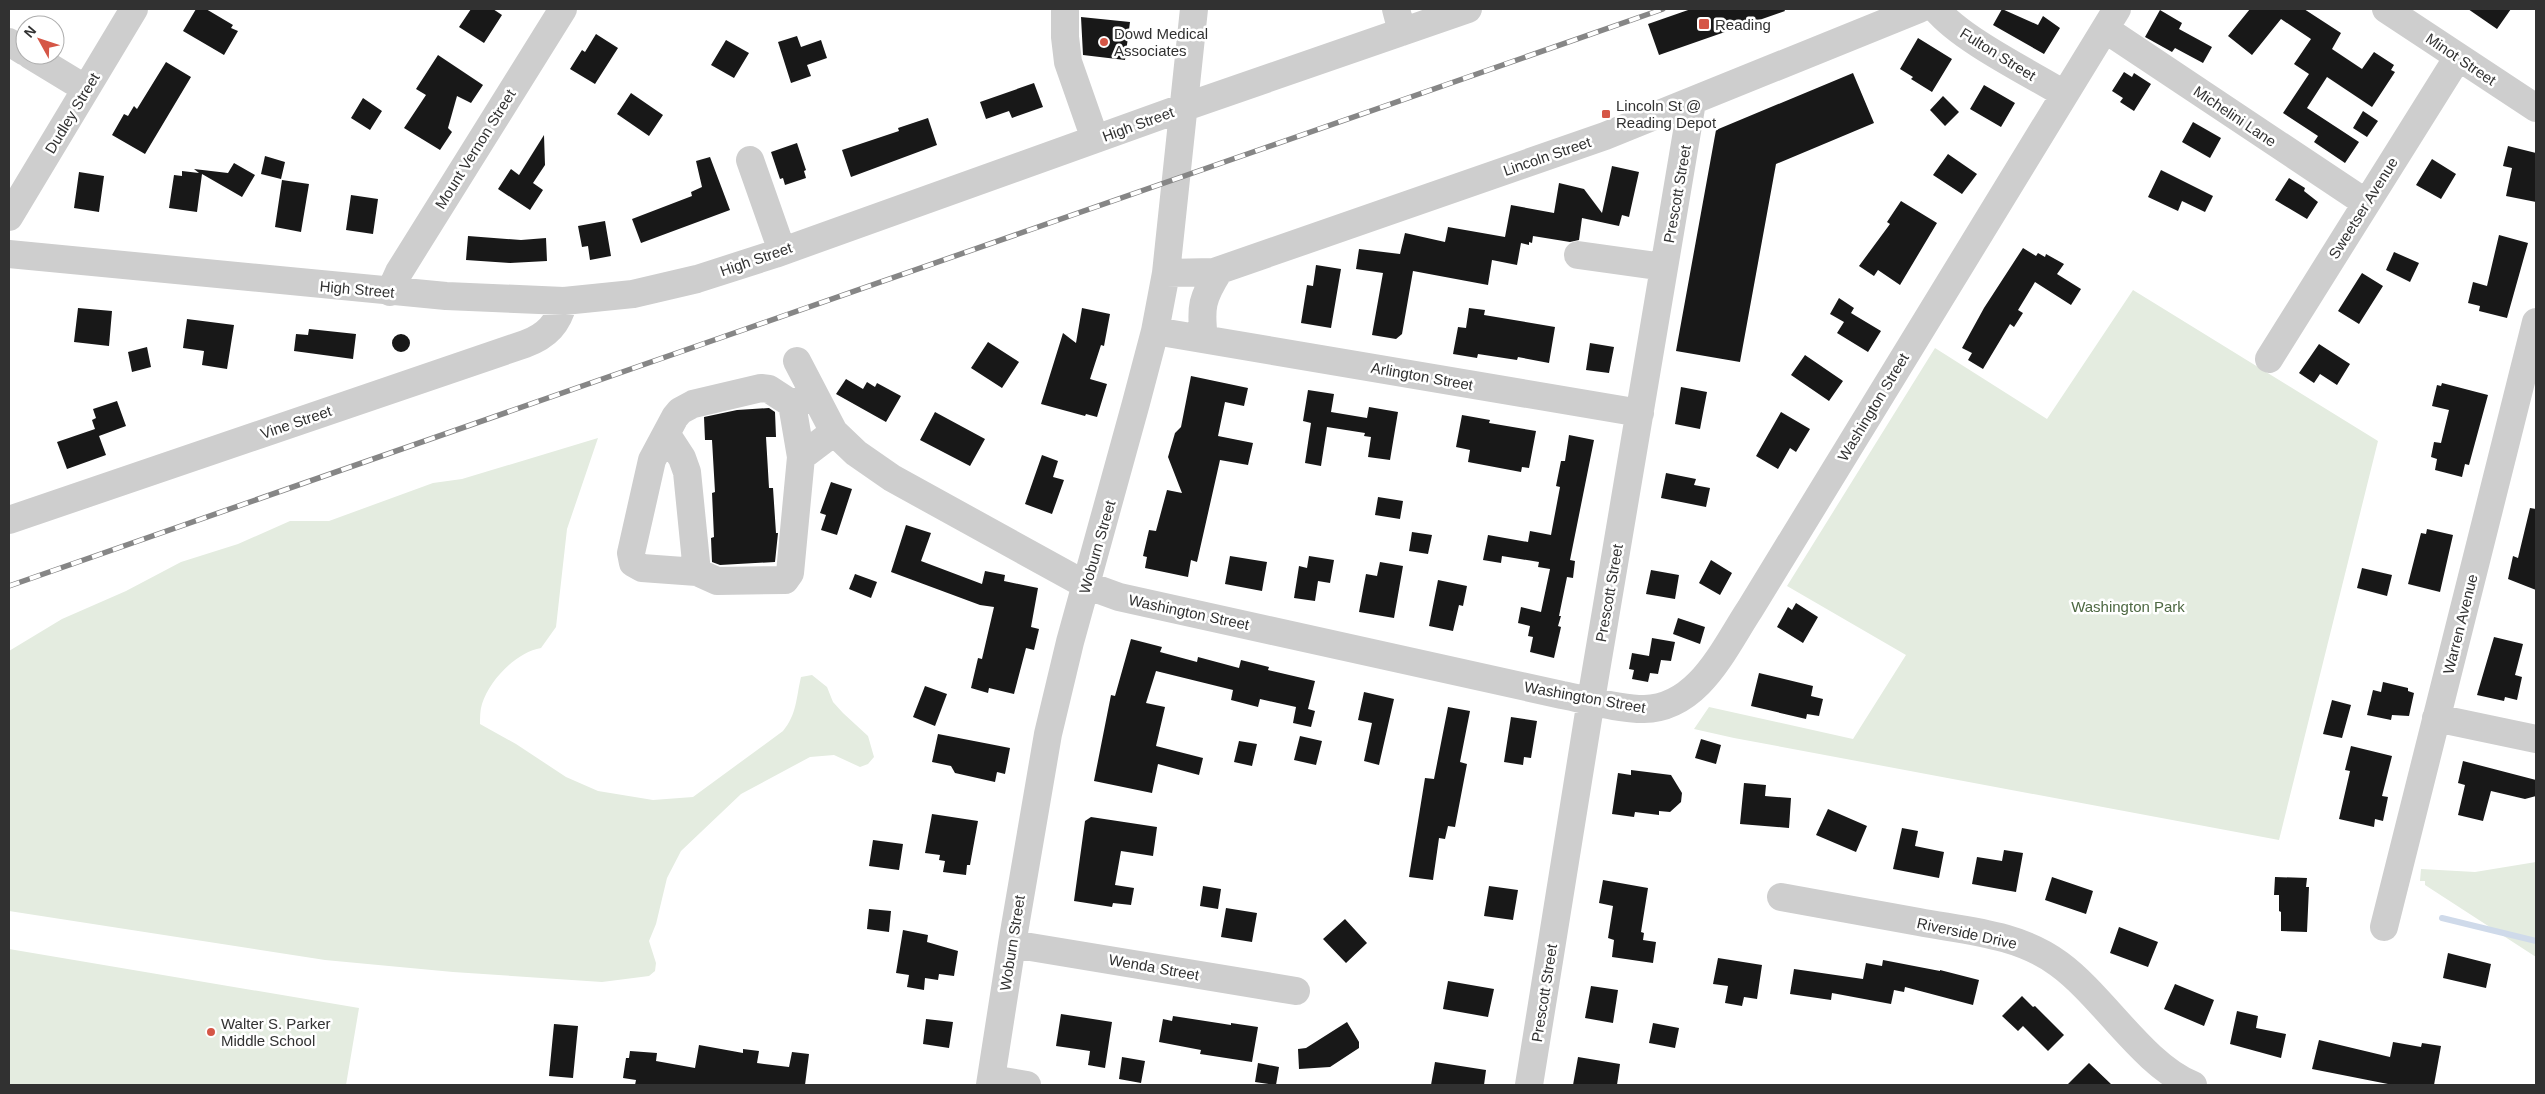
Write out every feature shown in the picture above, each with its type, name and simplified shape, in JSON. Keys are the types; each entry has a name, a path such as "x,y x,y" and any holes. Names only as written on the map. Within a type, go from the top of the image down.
{"street":[{"name":"Dudley Street","path":"9,218 134,9"},
{"name":"Mount Vernon Street","path":"390,292 398,272 563,9"},
{"name":"Woburn Street","path":"991,1082 1012,944 1048,734 1086,585 1155,331 1166,273 1194,9"},
{"name":"High Street","path":"9,254 390,292 564,301 653,290 721,272 1182,108 1399,20 1468,9"},
{"name":"Lincoln Street","path":"1166,273 1204,274 1219,271 1596,139 1920,9"},
{"name":"Fulton Street","path":"1936,9 1950,24 1975,41 2064,94"},
{"name":"Minot Street","path":"2386,9 2536,108"},
{"path":"1065,11 1064,37 1068,62 1095,139"},
{"name":"Washington Street","path":"797,361 803,400 856,453 892,478 1086,585 1120,597 1591,700 1633,708 1658,708 1681,699 1704,679 1750,609 2111,19"},
{"name":"Michelini Lane","path":"2111,19 2366,203"},
{"name":"Sweetser Avenue","path":"2269,359 2458,57"},
{"path":"46,65 86,89"},
{"name":"Prescott Street","path":"1529,1085 1591,700 1692,102"},
{"path":"750,160 782,251"},
{"path":"1578,255 1664,267"},
{"path":"1204,339 1201,306 1207,290 1219,271"},
{"name":"Vine Street","path":"9,520 525,344 539,337 552,327 559,318 564,301"},
{"name":"Warren Avenue","path":"2384,927 2536,322"},
{"name":"Arlington Street","path":"1155,331 1640,413"},
{"path":"765,388 803,400 799,496 788,578 780,581 717,581 697,572 639,568 631,558 652,460 680,411 703,402 765,388"},
{"path":"801,457 834,432"},
{"path":"667,435 682,458 687,472 697,572"},
{"path":"2436,718 2536,740"},
{"name":"Riverside Drive","path":"1781,897 1998,936 2033,949 2060,964 2165,1069 2182,1081 2193,1085"},
{"name":"Wenda Street","path":"1012,944 1296,991"},
{"path":"991,1082 1027,1085"}],"green space":[{"name":"Washington Park","path":"2133,290 2378,441 2279,840 1694,729 1709,707 1853,739 1906,655 1787,586 1935,348 2047,419"},
{"path":"598,438 567,529 556,627 541,648 522,655 497,677 482,704 480,724 516,744 566,777 598,791 653,800 693,797 783,731 794,712 801,677 812,675 827,687 833,702 868,736 874,757 868,764 860,767 834,755 810,757 741,794 681,851 667,878 656,924 649,941 656,963 655,971 649,976 602,982 453,972 325,960 9,911 9,651 62,619 126,591 181,562 238,544 290,521 329,521 433,483 462,479"},
{"path":"2536,862 2536,957 2425,885 2425,881 2420,881 2421,869 2475,872"},
{"name":"Walter S. Parker Middle School","path":"9,949 359,1008 346,1085 9,1085"}],"building":[{"path":"196,9 206,9 233,25 231,28 238,31 224,55 183,31"},
{"path":"471,9 493,9 502,15 484,43 459,27"},
{"path":"1691,9 1784,9 1785,11 1659,55 1648,24"},
{"path":"2002,9 2038,25 2043,16 2060,28 2044,54 1993,25"},
{"path":"2250,9 2304,9 2341,33 2332,49 2362,69 2374,52 2394,65 2391,70 2395,72 2372,107 2327,77 2307,108 2359,142 2345,163 2314,142 2318,136 2283,113 2309,74 2294,64 2311,39 2281,19 2252,55 2228,36"},
{"path":"2468,9 2511,9 2497,29"},
{"path":"2160,10 2182,23 2179,29 2212,47 2203,63 2175,48 2172,52 2145,37"},
{"name":"Dowd Medical Associates","path":"1081,17 1130,22 1125,60 1083,55"},
{"path":"596,34 618,48 595,84 570,69 582,50 585,52"},
{"path":"797,36 801,47 821,40 827,58 807,65 811,76 791,83 778,42"},
{"path":"1918,38 1952,59 1932,92 1911,79 1913,77 1900,69"},
{"path":"726,40 749,53 734,78 711,65"},
{"path":"438,55 483,85 471,103 457,96 448,128 452,132 440,150 404,128 426,95 416,89"},
{"path":"166,62 191,77 145,154 112,135 124,114 128,116 134,106 137,109"},
{"path":"2124,72 2132,77 2134,73 2151,84 2134,111 2120,102 2123,98 2112,91"},
{"path":"1853,73 1874,123 1776,164 1740,362 1676,351 1716,130"},
{"path":"1034,83 1043,107 1012,118 1009,111 986,119 980,102"},
{"path":"1984,85 2015,103 2001,127 1970,109"},
{"path":"631,93 663,115 649,136 617,114"},
{"path":"1943,96 1959,112 1945,126 1930,110"},
{"path":"363,98 382,111 370,130 351,118"},
{"path":"2363,111 2378,121 2367,137 2353,128"},
{"path":"928,118 937,145 851,177 842,150 899,131 898,128"},
{"path":"2193,122 2221,138 2210,158 2182,142"},
{"path":"544,135 545,165 533,183 543,190 530,210 498,189 511,169 519,175"},
{"path":"797,143 806,170 804,171 806,178 785,185 783,178 780,179 771,152"},
{"path":"2508,146 2536,153 2536,202 2506,196 2512,168 2503,166"},
{"path":"1948,154 1977,174 1962,194 1933,175"},
{"path":"265,156 285,162 281,179 261,174"},
{"path":"710,157 730,210 641,243 632,219 692,196 691,192 702,187 696,161"},
{"path":"2432,159 2456,174 2441,199 2416,185"},
{"path":"234,163 255,175 242,197 202,174 197,212 169,208 174,175 182,176 182,171 199,173 194,169 228,173"},
{"path":"1612,166 1639,172 1629,217 1622,215 1619,226 1582,218 1579,240 1570,242 1533,236 1532,243 1529,242 1529,245 1521,243 1517,265 1492,260 1488,285 1413,271 1402,334 1396,339 1372,335 1383,273 1356,269 1359,249 1400,254 1405,233 1445,242 1448,227 1505,237 1511,205 1554,213 1559,183 1584,189 1602,213"},
{"path":"2161,170 2213,196 2205,212 2182,201 2178,211 2148,197"},
{"path":"79,172 104,176 99,212 74,208"},
{"path":"2289,178 2305,188 2304,191 2318,202 2307,219 2275,200"},
{"path":"282,180 309,184 301,232 275,227"},
{"path":"351,195 378,199 373,234 346,230"},
{"path":"1901,201 1937,223 1900,285 1878,270 1874,276 1859,266 1890,224 1887,222"},
{"path":"605,221 611,256 590,260 588,246 582,247 578,226"},
{"path":"2499,235 2528,243 2507,318 2479,311 2480,306 2468,303 2473,282 2487,286"},
{"path":"468,236 521,240 546,238 547,261 510,263 466,260"},
{"path":"2023,248 2036,256 2038,253 2045,257 2046,254 2064,264 2057,274 2081,289 2071,305 2035,282 2018,310 2023,313 2014,327 2010,324 1983,369 1968,360 1972,353 1962,348 1984,308"},
{"path":"2394,252 2419,263 2410,282 2386,270"},
{"path":"1316,265 1341,269 1331,328 1301,323 1307,285 1313,286"},
{"path":"2362,273 2383,286 2359,324 2338,311"},
{"path":"1839,298 1854,308 1851,313 1881,331 1868,352 1837,333 1844,322 1830,314"},
{"path":"78,308 112,311 109,346 74,342"},
{"path":"1082,308 1110,314 1104,346 1101,345 1090,379 1107,384 1097,417 1086,414 1085,416 1041,404 1063,333 1076,343"},
{"path":"1469,308 1485,310 1484,315 1555,327 1549,363 1518,357 1517,360 1478,354 1477,358 1453,354 1458,327 1466,328"},
{"path":"187,319 234,325 227,369 202,365 204,351 183,348"},
{"path":"309,329 356,334 353,359 294,351 296,334 308,335"},
{"path":"401,334 407,337 410,343 407,349 401,352 395,349 392,343 395,337"},
{"path":"988,342 1019,362 1002,388 971,368"},
{"path":"1590,343 1614,347 1609,373 1586,370"},
{"path":"2319,344 2350,364 2337,385 2320,374 2314,383 2299,373"},
{"path":"147,347 151,367 132,372 128,352"},
{"path":"1805,355 1843,381 1829,401 1791,375"},
{"path":"1191,376 1248,388 1244,406 1225,402 1218,436 1253,443 1248,465 1220,460 1197,562 1191,560 1188,577 1145,568 1147,557 1143,556 1149,530 1156,531 1167,490 1182,493 1168,457 1175,433 1181,427"},
{"path":"846,379 863,389 867,382 875,387 877,383 901,396 886,422 836,394"},
{"path":"2442,383 2488,395 2469,465 2465,464 2462,477 2435,470 2437,459 2431,457 2434,442 2441,443 2449,410 2432,406 2437,385 2441,386"},
{"path":"1681,387 1707,392 1700,429 1675,424"},
{"path":"1308,390 1334,394 1331,412 1367,418 1369,407 1398,412 1390,460 1368,457 1371,437 1364,436 1365,433 1327,427 1321,466 1305,463 1311,423 1303,421"},
{"path":"117,401 126,426 99,436 106,455 67,469 57,442 95,429 92,420 96,418 93,409"},
{"path":"769,408 775,412 776,437 766,437 769,488 773,488 776,533 778,533 775,562 720,565 712,562 711,538 714,537 712,493 715,492 712,440 705,440 704,417 737,410"},
{"path":"935,412 985,439 970,466 920,440"},
{"path":"1781,412 1810,429 1796,452 1790,448 1778,469 1756,456"},
{"path":"1462,415 1490,420 1489,423 1536,431 1529,468 1522,467 1521,472 1468,462 1470,450 1456,447"},
{"path":"1569,435 1594,440 1570,560 1575,561 1573,578 1567,577 1559,616 1561,616 1558,626 1561,627 1554,658 1530,652 1533,637 1528,636 1530,626 1518,623 1521,607 1541,612 1550,569 1538,567 1539,562 1502,556 1501,563 1483,560 1488,535 1528,542 1530,531 1551,535 1560,487 1556,486 1561,461 1565,461"},
{"path":"1042,455 1058,461 1053,477 1064,480 1052,514 1025,504"},
{"path":"1666,473 1696,479 1694,485 1710,488 1706,507 1661,498"},
{"path":"831,482 852,489 837,535 821,530 826,515 820,513"},
{"path":"1378,497 1403,501 1400,519 1375,515"},
{"path":"2530,508 2536,509 2536,590 2508,579 2513,556 2518,558"},
{"path":"906,525 931,533 921,561 982,584 985,571 1005,575 1004,581 1038,588 1031,627 1039,629 1034,650 1026,648 1014,694 989,688 988,693 971,688 978,658 982,659 994,607 980,605 891,572"},
{"path":"2427,529 2453,535 2440,592 2408,584 2421,533 2426,534"},
{"path":"1412,532 1432,535 1428,554 1409,551"},
{"path":"1230,556 1267,562 1262,591 1225,584"},
{"path":"1309,556 1334,560 1330,583 1318,581 1315,601 1294,598 1299,566 1307,568"},
{"path":"1711,560 1732,573 1720,595 1699,583"},
{"path":"1380,562 1403,566 1394,618 1359,612 1366,574 1377,576"},
{"path":"2362,568 2392,575 2387,596 2357,588"},
{"path":"1651,570 1679,575 1675,599 1646,594"},
{"path":"855,574 877,582 871,598 849,589"},
{"path":"1438,580 1467,586 1463,606 1459,605 1453,631 1429,626"},
{"path":"1796,603 1818,617 1803,643 1777,627 1788,607 1792,610"},
{"path":"1678,618 1705,627 1700,644 1673,634"},
{"path":"2494,637 2523,644 2515,675 2522,677 2517,700 2505,697 2504,701 2477,695"},
{"path":"1652,638 1675,642 1671,661 1661,660 1658,674 1650,673 1648,682 1632,679 1634,670 1629,669 1632,653 1649,656"},
{"path":"1131,639 1162,647 1160,652 1197,662 1198,657 1239,668 1241,660 1269,667 1268,670 1315,681 1308,709 1315,711 1311,727 1293,723 1296,707 1260,699 1258,707 1231,700 1233,690 1156,671 1146,703 1165,707 1156,746 1203,758 1199,775 1158,764 1152,793 1094,781 1111,695 1115,696"},
{"path":"1759,673 1813,686 1811,696 1823,699 1819,716 1807,714 1806,719 1751,706"},
{"path":"2383,682 2408,688 2408,691 2414,693 2409,716 2392,715 2391,720 2367,715 2373,690 2381,692"},
{"path":"925,686 947,694 935,726 913,717"},
{"path":"1364,692 1394,699 1379,765 1364,761 1372,723 1358,720"},
{"path":"2332,700 2351,705 2342,738 2323,734"},
{"path":"1448,707 1470,711 1460,762 1467,764 1455,827 1448,826 1445,839 1439,838 1433,880 1409,877 1425,778 1434,779"},
{"path":"1511,717 1537,721 1531,758 1524,757 1523,765 1504,762"},
{"path":"938,734 1010,748 1005,774 997,772 995,782 955,773 951,766 932,762"},
{"path":"1300,736 1322,741 1316,765 1294,760"},
{"path":"1701,739 1721,745 1716,764 1695,758"},
{"path":"1239,741 1257,744 1252,766 1234,762"},
{"path":"2351,746 2392,756 2382,796 2388,797 2383,821 2375,819 2374,827 2339,819 2350,771 2345,770"},
{"path":"2463,761 2536,780 2536,796 2525,799 2491,791 2483,821 2458,815 2465,785 2458,783"},
{"path":"1631,770 1671,775 1682,793 1681,802 1670,812 1659,811 1659,815 1635,812 1634,817 1612,814 1618,773 1631,775"},
{"path":"1744,783 1766,785 1765,796 1791,798 1789,828 1740,824"},
{"path":"1828,809 1867,826 1856,852 1816,835"},
{"path":"932,814 978,821 970,865 967,865 966,875 943,872 945,861 939,860 940,855 925,853"},
{"path":"1091,817 1157,827 1153,856 1121,851 1115,885 1134,888 1131,905 1113,903 1112,907 1074,901 1085,821"},
{"path":"1902,828 1918,831 1915,846 1944,852 1939,878 1893,869"},
{"path":"873,840 903,844 899,870 869,866"},
{"path":"2004,850 2023,853 2016,892 1972,884 1977,857 2002,861"},
{"path":"2052,877 2093,891 2086,914 2045,900"},
{"path":"2275,877 2307,878 2306,887 2309,887 2307,932 2281,931 2279,895 2274,895"},
{"path":"1603,880 1648,888 1641,932 1644,933 1643,940 1656,942 1653,963 1612,957 1614,940 1608,938 1613,906 1599,903"},
{"path":"1203,886 1221,889 1218,909 1200,906"},
{"path":"1489,886 1518,890 1513,920 1484,916"},
{"path":"1226,908 1257,913 1252,942 1221,937"},
{"path":"869,909 891,911 889,932 867,929"},
{"path":"1345,919 1367,943 1346,963 1323,939"},
{"path":"2119,927 2158,942 2148,967 2110,953"},
{"path":"903,930 928,935 927,942 958,951 954,976 939,974 938,980 925,978 924,990 907,987 909,975 896,973"},
{"path":"2448,953 2491,964 2486,988 2443,978"},
{"path":"1718,958 1762,965 1757,999 1744,997 1742,1006 1725,1003 1728,986 1713,984"},
{"path":"1883,960 1940,970 1979,980 1973,1005 1905,987 1904,992 1894,990 1891,1004 1832,993 1831,1000 1790,994 1794,969 1863,979 1866,963 1882,966"},
{"path":"1448,981 1494,989 1488,1017 1443,1009"},
{"path":"2175,984 2214,1000 2204,1026 2164,1009"},
{"path":"1591,986 1618,990 1613,1023 1585,1018"},
{"path":"2022,996 2033,1007 2035,1006 2064,1035 2048,1051 2023,1026 2018,1031 2002,1016"},
{"path":"2237,1011 2258,1016 2256,1028 2286,1034 2281,1058 2230,1044"},
{"path":"1061,1014 1112,1022 1105,1068 1088,1065 1090,1051 1056,1046"},
{"path":"1173,1016 1258,1027 1252,1062 1200,1054 1201,1050 1159,1042 1163,1019 1172,1021"},
{"path":"926,1019 953,1022 949,1048 923,1044"},
{"path":"1347,1022 1359,1042 1359,1048 1330,1067 1299,1069 1298,1049 1306,1048"},
{"path":"1653,1023 1679,1028 1675,1048 1649,1043"},
{"path":"554,1024 578,1026 573,1078 549,1076"},
{"path":"2319,1040 2390,1057 2393,1042 2421,1047 2422,1043 2441,1046 2434,1085 2393,1085 2312,1069"},
{"path":"699,1045 743,1053 743,1049 759,1051 757,1063 789,1067 792,1052 809,1054 805,1085 635,1085 636,1080 623,1078 626,1058 629,1058 630,1051 657,1053 656,1061 695,1068"},
{"path":"1122,1057 1145,1061 1141,1083 1119,1079"},
{"path":"1578,1057 1620,1064 1617,1085 1573,1085"},
{"path":"1435,1062 1486,1070 1484,1085 1431,1085"},
{"path":"1258,1063 1279,1067 1276,1085 1255,1082"},
{"path":"2089,1063 2112,1085 2067,1085"}],"waterway":[{"path":"2442,918 2536,941"}],"railway":[{"path":"9,586 1663,9"}],"place":[{"name":"Reading","path":"1704,24"},
{"name":"Dowd Medical Associates","path":"1104,42"},
{"name":"Lincoln St @ Reading Depot","path":"1606,114"},
{"name":"Walter S. Parker Middle School","path":"211,1032"}]}
